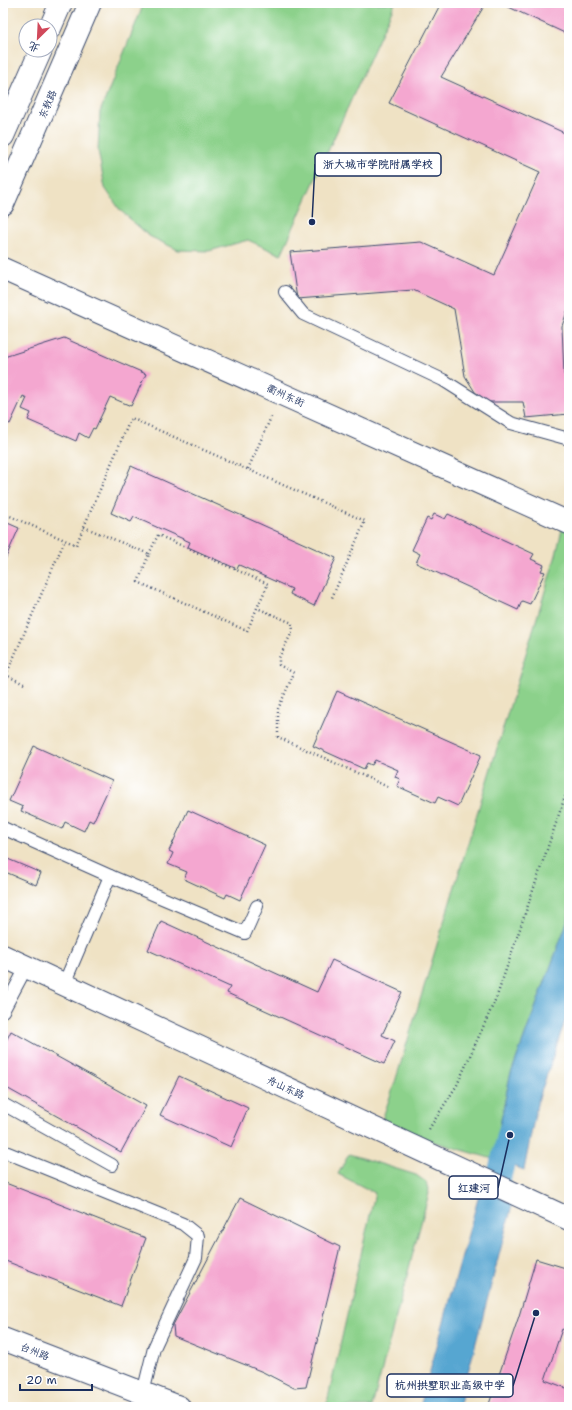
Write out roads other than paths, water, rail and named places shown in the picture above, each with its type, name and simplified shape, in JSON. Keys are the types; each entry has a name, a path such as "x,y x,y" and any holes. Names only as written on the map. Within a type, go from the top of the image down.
{"street":[{"path":"54,18 61,3"},
{"name":"东教路","path":"3,204 90,3"},
{"path":"3,136 37,58"},
{"name":"衢州东街","path":"3,269 569,523"},
{"name":"舟山东路","path":"3,956 417,1147 569,1219"},
{"name":"台州路","path":"3,1339 179,1407"}],"lane":[{"path":"285,292 303,314 443,380 511,423 569,439"},
{"path":"3,828 110,876 246,933 257,906"},
{"path":"64,984 110,876"},
{"path":"3,1011 27,966"},
{"path":"3,1104 112,1165"},
{"path":"3,1151 183,1224 198,1236 196,1258 154,1348 143,1393"}],"water":[{"path":"569,917 569,1009 537,1104 524,1170 493,1159 510,1076"},
{"path":"479,1195 513,1202 459,1407 420,1407"}],"waterway":[{"path":"485,1231 511,1130"}],"place":[{"name":"浙大城市学院附属学校","path":"312,222"},
{"name":"红建河","path":"510,1135"},
{"name":"杭州拱墅职业高级中学","path":"536,1313"}]}
